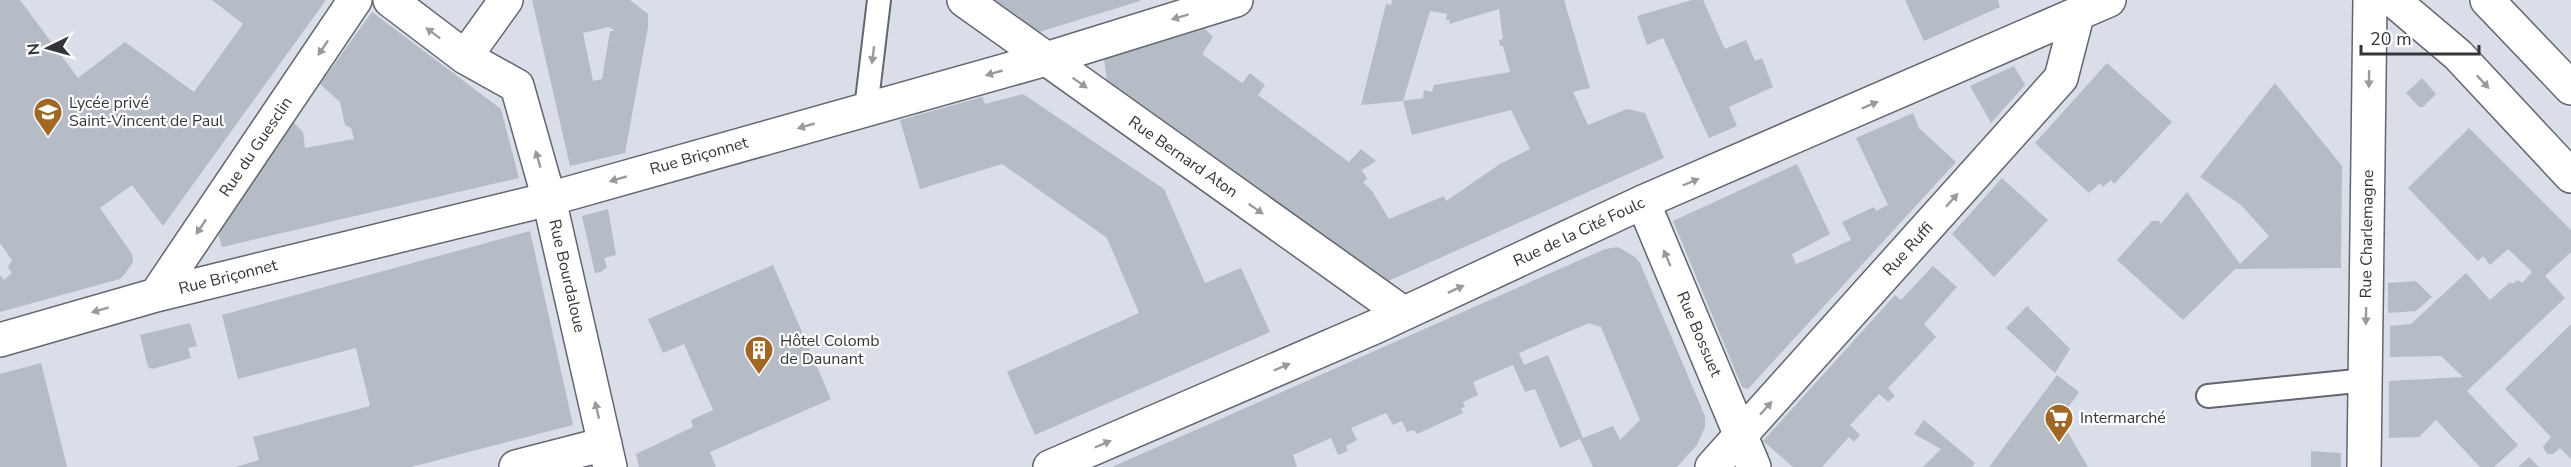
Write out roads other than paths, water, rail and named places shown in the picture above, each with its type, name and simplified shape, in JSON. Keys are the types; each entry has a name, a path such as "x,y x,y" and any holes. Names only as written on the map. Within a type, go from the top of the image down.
{"street":[{"name":"Rue du Guesclin","path":"156,295 355,0"},
{"path":"390,0 465,57 506,0"},
{"name":"Rue Bernard Aton","path":"964,0 1403,314"},
{"name":"Rue Briçonnet","path":"0,340 156,295 549,199 1046,59 1236,0"},
{"name":"Rue de la Cité Foulc","path":"1050,467 1403,314 1643,202 2077,16 2109,0"},
{"name":"Rue Charlemagne","path":"2364,467 2370,0"},
{"path":"2393,0 2457,55 2571,176"},
{"path":"2487,0 2571,88"},
{"name":"Rue Ruffi","path":"1712,467 2061,78 2077,16"},
{"name":"Rue Bourdaloue","path":"465,57 517,86 549,199 608,456"},
{"name":"Rue Bossuet","path":"1643,202 1754,467"},
{"path":"516,467 608,456"}],"lane":[{"path":"866,109 879,0"},
{"path":"2208,396 2366,380"}],"place":[{"name":"Lycée privé Saint-Vincent de Paul","path":"48,138"},
{"name":"Hôtel Colomb de Daunant","path":"759,376"},
{"name":"Intermarché","path":"2059,444"}]}
